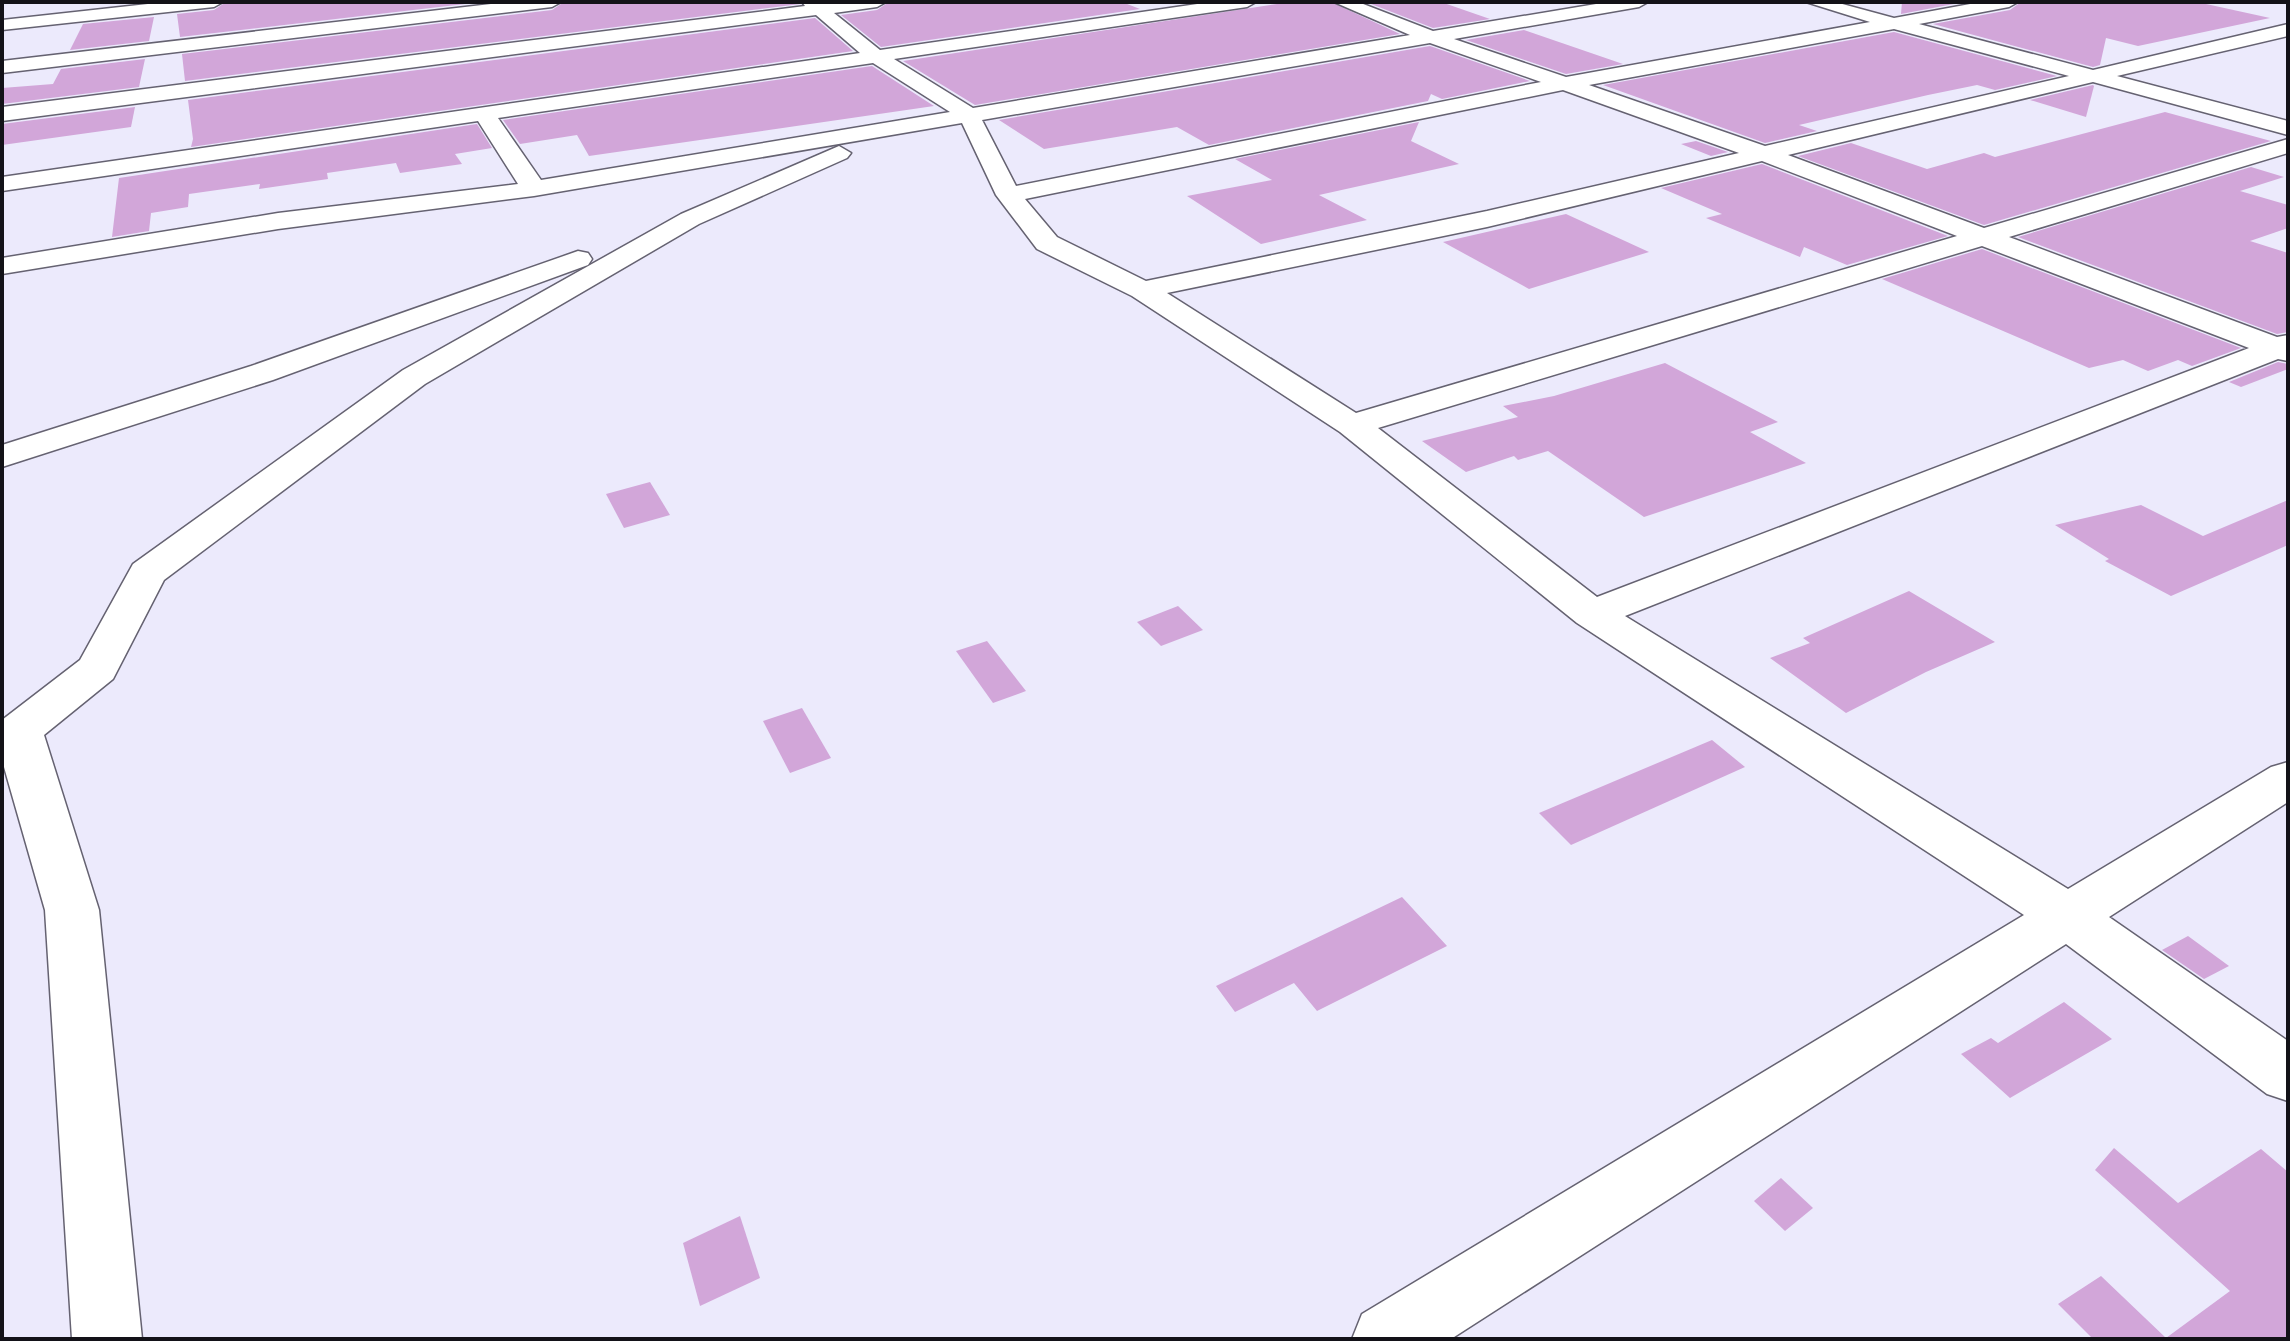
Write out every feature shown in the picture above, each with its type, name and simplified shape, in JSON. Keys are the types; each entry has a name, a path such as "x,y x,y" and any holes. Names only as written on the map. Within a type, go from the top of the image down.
{"street":[{"path":"2,23 56,2"},
{"path":"2,67 63,32 214,2"},
{"path":"2,23 63,32 552,2"},
{"path":"2,114 815,6 877,2"},
{"path":"63,32 29,111 3,190 483,112 1247,2"},
{"path":"1343,2 1428,36 1759,152 2285,348"},
{"path":"2,266 278,221 534,189 1639,2"},
{"path":"1815,2 2288,128"},
{"path":"1008,195 1563,84 2009,2"},
{"path":"815,6 874,55 969,115 1008,195 1047,243 1142,290 1352,425 1592,614 2066,915 2288,1075"},
{"path":"1142,290 1487,219 2093,75 2285,19"},
{"path":"483,112 534,189"},
{"path":"2,456 262,373 690,219 896,127"},
{"path":"1352,425 1981,235 2288,146"},
{"path":"107,1339 72,910 10,738 97,669 147,573 414,377 690,219"},
{"path":"1592,614 2285,348"},
{"path":"1387,1339 2288,779"}],"building":[{"path":"226,2 482,2 180,37 177,14 214,10"},
{"path":"564,2 800,4 185,81 182,54 552,10"},
{"path":"889,2 1122,2 1140,9 881,47 841,15 877,10"},
{"path":"1290,2 1331,2 1400,34 975,105 903,61"},
{"path":"1366,2 1441,2 1490,19 1433,28"},
{"path":"1902,2 1964,2 1901,14"},
{"path":"2021,2 2197,2 2270,18 2138,46 2106,38 2100,65 2093,67 1933,24 2010,10"},
{"path":"154,17 149,41 70,50 83,24"},
{"path":"815,18 853,51 191,147 193,139 188,100"},
{"path":"1524,30 1623,64 1566,74 1466,40"},
{"path":"1894,32 2057,76 1995,90 1977,85 1928,95 1799,125 1817,131 1765,143 1603,85"},
{"path":"1430,46 1530,81 1442,99 1431,94 1428,101 1209,145 1177,127 1044,149 999,120"},
{"path":"145,59 139,87 2,104 2,88 53,84 61,69"},
{"path":"872,66 934,106 589,156 577,135 520,144 503,120"},
{"path":"2093,85 2086,117 2030,100"},
{"path":"135,107 131,127 2,145 2,124"},
{"path":"2165,112 2271,141 1984,225 1798,156 1851,143 1927,169 1984,153 1995,157"},
{"path":"1419,122 1411,141 1459,164 1319,195 1367,220 1261,244 1187,196 1272,180 1235,159"},
{"path":"477,124 492,148 455,154 462,164 400,173 396,163 327,173 328,179 259,189 260,184 189,194 188,207 151,213 149,231 112,237 119,178"},
{"path":"1696,141 1728,152 1711,156 1681,144"},
{"path":"1762,164 1948,236 1847,265 1804,247 1800,257 1706,218 1722,214 1661,188"},
{"path":"2251,167 2284,177 2240,191 2288,205 2288,228 2250,241 2288,253 2288,332 2277,334 2018,237"},
{"path":"1566,214 1649,252 1529,289 1443,242"},
{"path":"1982,249 2241,348 2192,366 2178,360 2148,371 2123,360 2089,368 1882,279"},
{"path":"2278,362 2288,364 2288,369 2241,387 2229,382"},
{"path":"1665,363 1778,422 1750,432 1806,463 1644,517 1548,451 1518,460 1514,456 1466,472 1422,441 1518,417 1503,406 1554,396"},
{"path":"650,482 670,515 624,528 606,494"},
{"path":"2288,500 2288,545 2171,596 2105,561 2109,559 2055,525 2141,505 2203,536"},
{"path":"1909,591 1995,642 1926,672 1846,713 1770,658 1810,643 1803,638"},
{"path":"1178,606 1203,630 1161,646 1137,622"},
{"path":"987,641 1026,691 993,703 956,651"},
{"path":"802,708 831,758 790,773 763,721"},
{"path":"1712,740 1745,767 1571,845 1539,813"},
{"path":"1402,897 1447,946 1317,1011 1294,983 1235,1012 1216,986"},
{"path":"2188,936 2229,966 2204,979 2162,950"},
{"path":"2064,1002 2112,1039 2010,1098 1961,1054 1991,1038 1998,1043"},
{"path":"2114,1148 2178,1203 2261,1149 2288,1172 2288,1339 2093,1339 2058,1304 2101,1276 2166,1338 2230,1291 2095,1170"},
{"path":"1781,1178 1813,1208 1785,1231 1754,1201"},
{"path":"740,1216 760,1278 700,1306 683,1243"}]}
